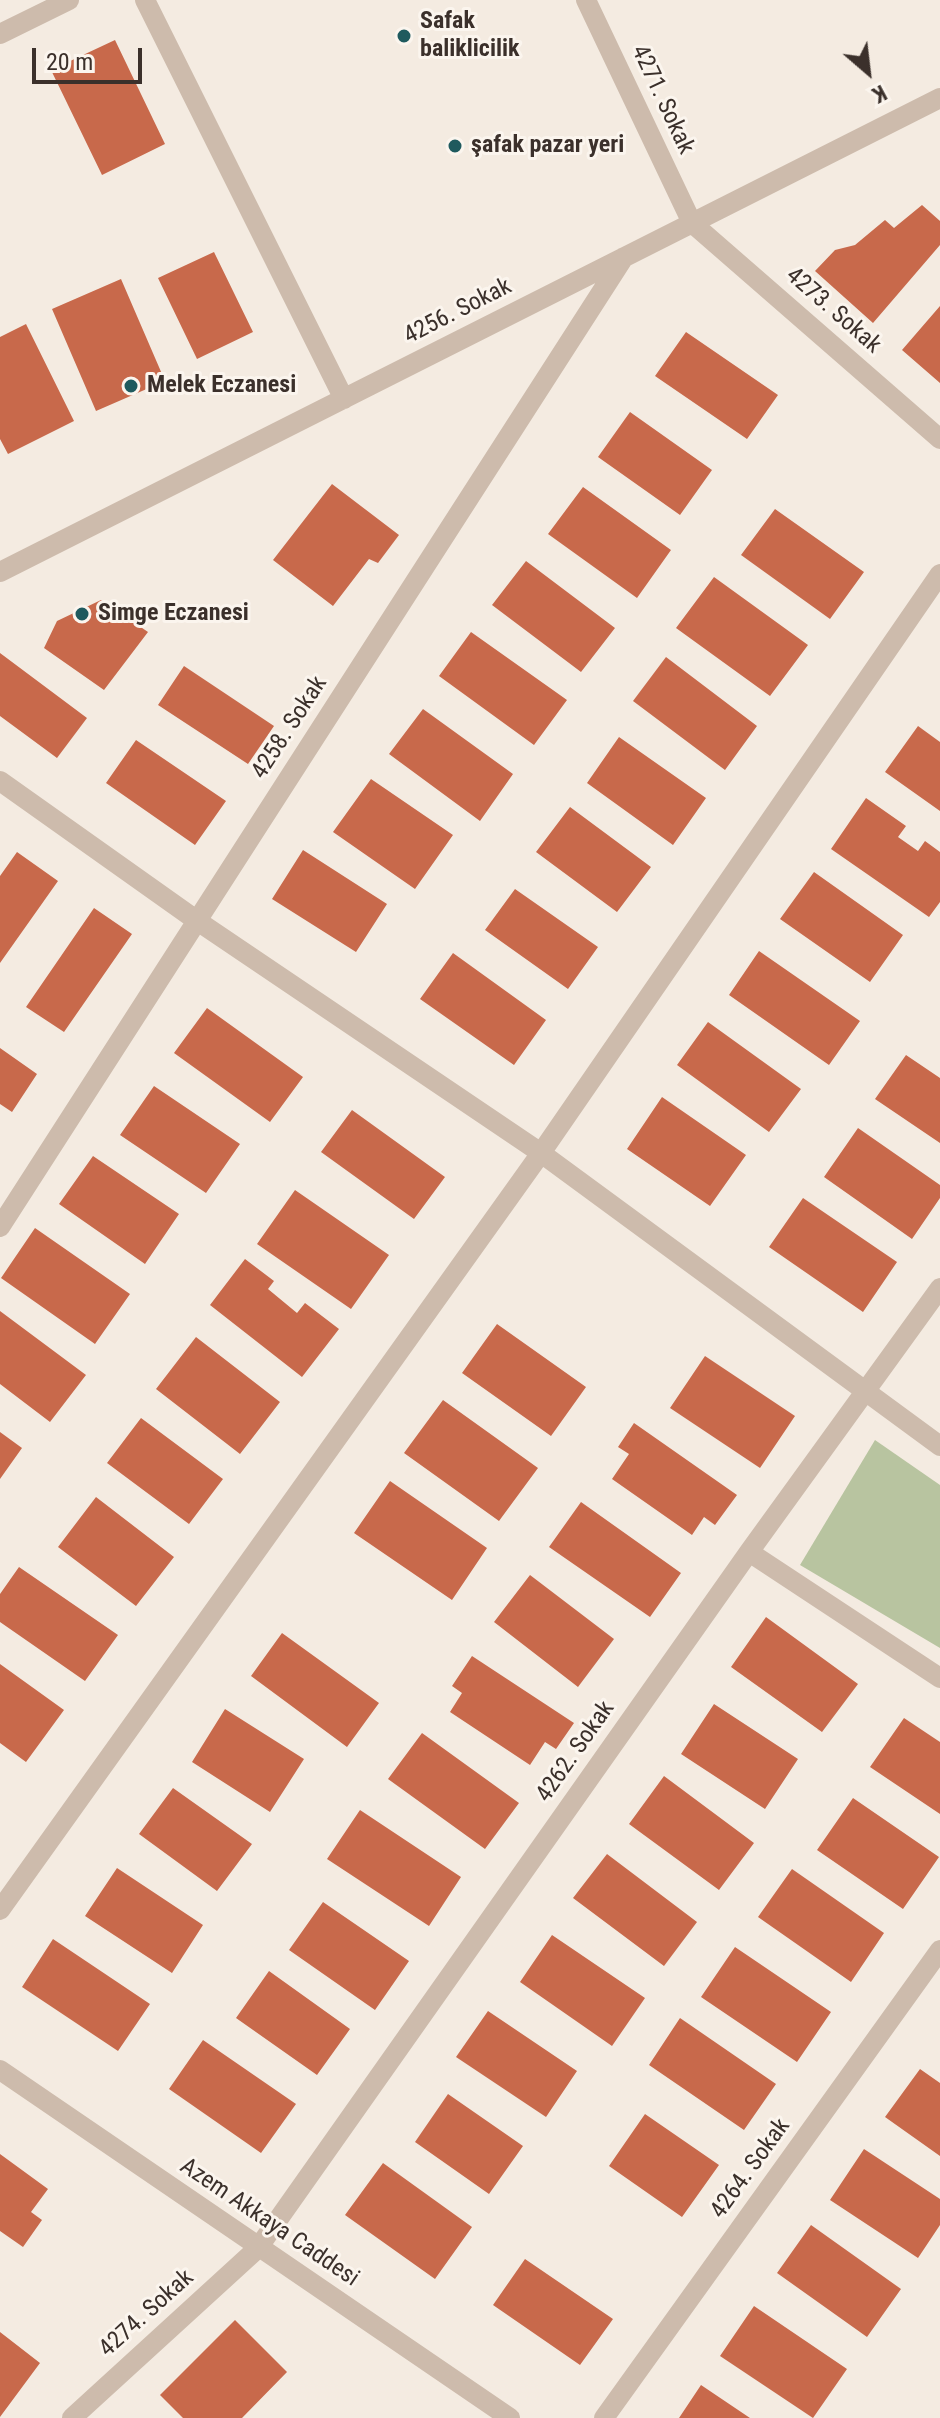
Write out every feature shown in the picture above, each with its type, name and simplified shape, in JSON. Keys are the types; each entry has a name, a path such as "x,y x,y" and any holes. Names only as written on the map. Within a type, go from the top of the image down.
{"street":[{"path":"0,34 69,0"},
{"path":"145,0 344,399"},
{"name":"4271. Sokak","path":"586,0 692,223"},
{"name":"4256. Sokak","path":"0,572 940,98"},
{"name":"4273. Sokak","path":"692,223 940,439"},
{"name":"4258. Sokak","path":"0,1227 624,257"},
{"path":"0,1910 541,1153 940,574"},
{"path":"0,781 196,920 541,1153 940,1446"},
{"name":"4262. Sokak","path":"258,2248 749,1552 940,1288"},
{"path":"749,1552 940,1678"},
{"name":"4264. Sokak","path":"604,2418 940,1950"},
{"name":"Azem Akkaya Caddesi","path":"0,2070 510,2418"},
{"name":"4274. Sokak","path":"72,2418 258,2248"}],"green space":[{"path":"875,1440 940,1485 940,1648 800,1565"}],"building":[{"path":"115,40 165,144 102,175 51,70"},
{"path":"922,205 940,221 940,245 873,323 815,271 835,250 855,245 885,220 894,228"},
{"path":"214,252 253,332 197,359 158,278"},
{"path":"121,279 165,381 96,411 52,309"},
{"path":"940,306 940,383 902,350"},
{"path":"26,324 74,421 8,454 0,439 0,337"},
{"path":"686,332 778,395 747,439 655,376"},
{"path":"630,412 712,470 680,515 598,457"},
{"path":"332,484 399,535 378,563 369,559 333,606 273,560"},
{"path":"583,487 671,550 637,598 548,534"},
{"path":"775,509 864,572 830,619 741,555"},
{"path":"526,561 615,628 581,672 492,605"},
{"path":"714,577 808,645 770,696 676,628"},
{"path":"101,600 148,632 104,690 44,648 57,621"},
{"path":"471,632 567,700 534,745 439,676"},
{"path":"0,653 87,718 57,758 0,716"},
{"path":"666,657 757,726 725,770 633,701"},
{"path":"184,666 274,726 248,764 158,705"},
{"path":"423,709 513,774 480,821 389,754"},
{"path":"918,726 940,742 940,811 885,772"},
{"path":"619,737 706,798 673,845 587,783"},
{"path":"136,740 226,801 195,845 106,783"},
{"path":"371,779 453,835 415,889 333,832"},
{"path":"866,798 906,826 898,837 918,851 925,841 940,852 940,902 929,917 831,849"},
{"path":"570,807 651,867 617,912 536,852"},
{"path":"303,850 387,904 356,952 272,899"},
{"path":"17,852 58,881 0,963 0,876"},
{"path":"814,872 903,935 870,982 780,919"},
{"path":"515,889 598,947 568,989 485,930"},
{"path":"94,908 132,934 64,1032 26,1007"},
{"path":"759,951 860,1021 829,1065 729,995"},
{"path":"453,953 546,1020 514,1065 420,999"},
{"path":"207,1008 303,1077 270,1122 174,1053"},
{"path":"708,1022 801,1089 769,1132 677,1065"},
{"path":"0,1048 37,1074 12,1112 0,1104"},
{"path":"906,1055 940,1078 940,1143 875,1099"},
{"path":"154,1086 240,1144 206,1193 120,1135"},
{"path":"662,1097 746,1155 710,1206 627,1149"},
{"path":"352,1110 445,1177 414,1219 321,1152"},
{"path":"858,1128 940,1185 940,1198 912,1239 824,1177"},
{"path":"93,1156 179,1214 145,1264 59,1204"},
{"path":"295,1190 389,1255 351,1309 257,1244"},
{"path":"803,1198 897,1262 863,1312 769,1247"},
{"path":"35,1228 130,1294 95,1344 1,1278"},
{"path":"245,1259 274,1281 268,1289 297,1313 305,1303 339,1329 302,1377 210,1305"},
{"path":"0,1311 86,1375 50,1422 0,1384"},
{"path":"497,1324 586,1387 551,1436 462,1373"},
{"path":"196,1337 280,1402 240,1454 156,1389"},
{"path":"705,1356 795,1416 760,1468 670,1408"},
{"path":"443,1400 538,1468 499,1521 404,1453"},
{"path":"141,1418 223,1479 189,1524 107,1463"},
{"path":"634,1423 737,1495 715,1525 704,1517 692,1535 612,1479 629,1454 618,1447"},
{"path":"0,1432 22,1448 0,1479"},
{"path":"390,1481 487,1548 452,1600 354,1533"},
{"path":"96,1497 174,1557 136,1606 58,1547"},
{"path":"581,1502 681,1573 650,1617 549,1547"},
{"path":"19,1567 118,1635 85,1681 0,1622 0,1594"},
{"path":"530,1575 614,1639 578,1687 494,1622"},
{"path":"766,1617 858,1684 822,1732 731,1667"},
{"path":"282,1633 379,1703 347,1747 251,1676"},
{"path":"472,1656 574,1723 556,1749 545,1742 530,1765 450,1712 462,1693 452,1686"},
{"path":"0,1664 64,1710 26,1762 0,1743"},
{"path":"714,1704 798,1759 765,1809 681,1754"},
{"path":"225,1709 304,1759 270,1812 192,1762"},
{"path":"904,1718 940,1742 940,1814 870,1767"},
{"path":"422,1733 519,1803 485,1849 388,1779"},
{"path":"664,1776 754,1843 719,1890 629,1824"},
{"path":"173,1788 252,1844 217,1891 139,1834"},
{"path":"853,1798 939,1857 903,1909 817,1850"},
{"path":"360,1810 461,1877 429,1926 327,1859"},
{"path":"607,1854 697,1922 664,1966 573,1898"},
{"path":"117,1868 203,1925 172,1973 85,1916"},
{"path":"792,1869 884,1933 851,1982 758,1917"},
{"path":"323,1902 409,1961 375,2010 289,1950"},
{"path":"552,1935 645,1998 612,2046 520,1982"},
{"path":"53,1939 150,2004 118,2051 22,1987"},
{"path":"735,1947 831,2012 797,2062 701,1997"},
{"path":"269,1971 350,2029 317,2075 236,2018"},
{"path":"488,2011 577,2071 546,2117 456,2057"},
{"path":"680,2018 776,2084 744,2130 649,2065"},
{"path":"203,2040 296,2104 261,2153 169,2089"},
{"path":"920,2069 940,2083 940,2156 885,2117"},
{"path":"448,2094 523,2146 489,2194 415,2142"},
{"path":"645,2114 719,2165 682,2217 609,2166"},
{"path":"864,2149 940,2199 940,2225 918,2258 830,2200"},
{"path":"0,2154 48,2189 31,2212 42,2220 23,2247 0,2231"},
{"path":"383,2163 472,2227 435,2279 345,2215"},
{"path":"811,2225 901,2289 867,2337 777,2273"},
{"path":"525,2259 613,2319 580,2365 493,2305"},
{"path":"754,2306 847,2369 813,2418 720,2356"},
{"path":"235,2320 287,2372 242,2418 183,2418 160,2395"},
{"path":"0,2332 40,2363 0,2417"},
{"path":"701,2385 750,2418 679,2418"}],"place":[{"name":"Safak baliklicilik","path":"404,36"},
{"name":"şafak pazar yeri","path":"455,146"},
{"name":"Melek Eczanesi","path":"131,386"},
{"name":"Simge Eczanesi","path":"82,614"}]}
